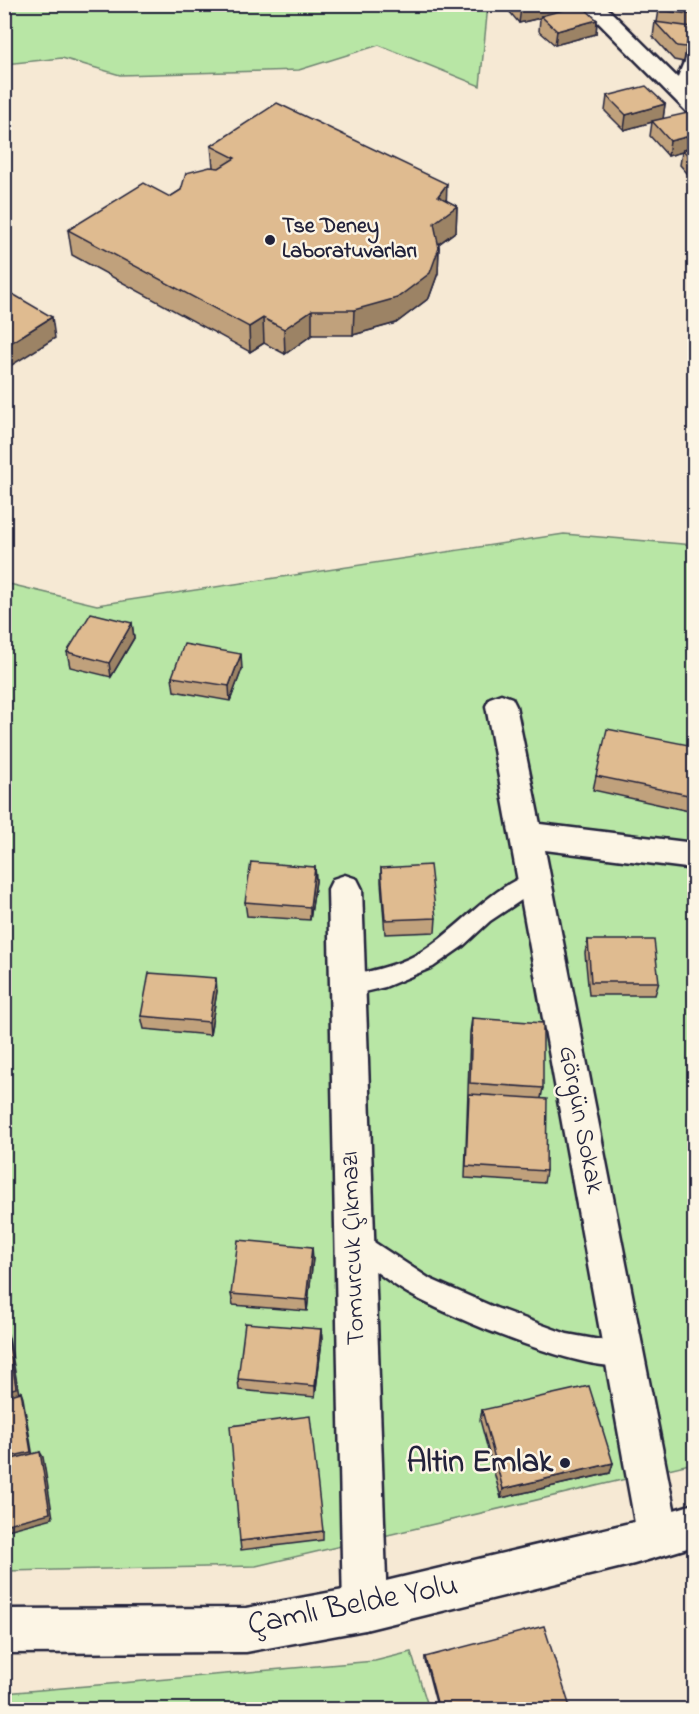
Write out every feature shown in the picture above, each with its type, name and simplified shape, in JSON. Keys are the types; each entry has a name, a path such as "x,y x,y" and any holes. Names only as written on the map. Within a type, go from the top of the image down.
{"street":[{"path":"590,4 687,99"},
{"name":"Görgün Sokak","path":"501,706 624,1355 676,1529"},
{"path":"526,835 694,856"},
{"name":"Tomurcuk Çıkmazı","path":"345,889 365,1608"},
{"name":"Çamlı Belde Yolu","path":"4,1631 246,1630 365,1608 634,1543 676,1529"}],"lane":[{"path":"687,99 694,55"},
{"path":"347,987 385,978 425,961 482,915 534,881"},
{"path":"354,1240 421,1287 491,1318 567,1346 624,1355"}],"green space":[{"path":"4,5 488,5 480,86 379,45 299,70 120,75 62,58 5,64"},
{"path":"564,534 694,545 694,1463 256,1566 5,1571 5,583 97,605"},
{"path":"411,1652 429,1709 5,1709 5,1693 375,1661"}],"building":[{"path":"517,4 538,4 521,8"},
{"path":"661,4 694,4 694,15 659,10"},
{"path":"581,5 597,20 557,31 541,16"},
{"path":"655,22 692,27 686,47 677,46"},
{"path":"646,86 665,104 626,115 607,96"},
{"name":"Tse Deney Laboratuvarları","path":"277,103 447,184 438,196 457,206 434,223 439,248 430,273 397,298 354,310 312,310 284,329 263,318 249,327 68,230 144,183 170,197 181,190 186,173 210,167 219,168 235,158 211,146"},
{"path":"692,112 694,114 694,135 670,141 652,121"},
{"path":"694,147 694,163 683,150"},
{"path":"4,289 52,317 4,347"},
{"path":"91,613 132,623 109,663 67,652"},
{"path":"184,644 241,654 229,686 172,677"},
{"path":"607,729 694,746 693,796 596,776"},
{"path":"251,862 315,867 310,907 245,902"},
{"path":"430,865 436,918 385,920 381,868"},
{"path":"588,940 654,940 659,982 591,982"},
{"path":"149,973 216,978 209,1022 141,1016"},
{"path":"472,1018 543,1023 543,1088 470,1083"},
{"path":"469,1094 547,1099 546,1171 466,1166"},
{"path":"238,1240 312,1247 306,1300 231,1294"},
{"path":"245,1323 321,1329 315,1386 238,1379"},
{"path":"4,1332 7,1332 16,1388 4,1391"},
{"path":"589,1386 613,1463 503,1489 482,1410"},
{"path":"21,1392 31,1452 4,1458 4,1397"},
{"path":"310,1416 323,1531 240,1541 230,1426"},
{"path":"40,1452 50,1513 4,1525 4,1461"},
{"path":"544,1626 570,1707 563,1710 439,1710 425,1657"}],"place":[{"name":"Tse Deney Laboratuvarları","path":"270,240"},
{"name":"Altin Emlak","path":"565,1463"}]}
